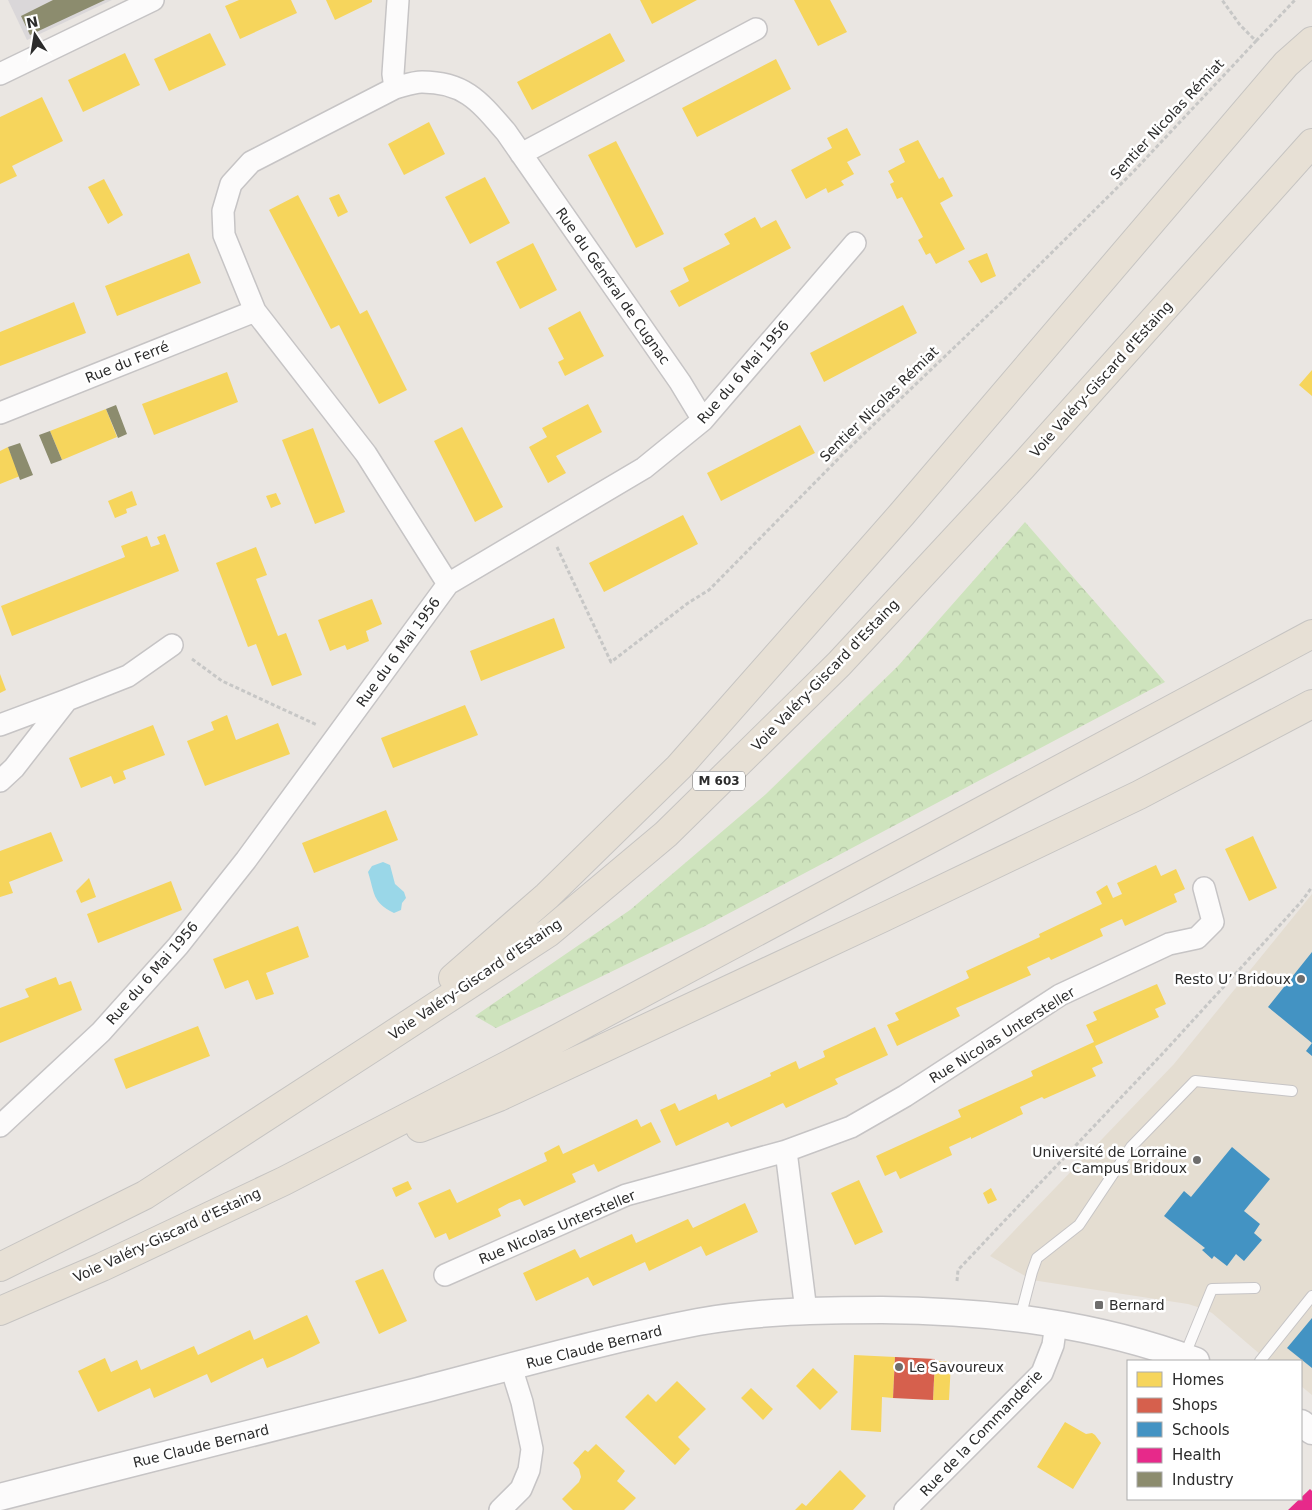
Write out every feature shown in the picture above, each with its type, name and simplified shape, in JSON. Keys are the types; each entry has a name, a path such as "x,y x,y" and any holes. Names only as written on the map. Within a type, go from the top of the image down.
{"highway":[{"path":"372,1048 547,896 679,767 902,514 1279,71 1312,41"},
{"name":"Voie Valéry-Giscard d'Estaing","path":"0,1267 145,1195 372,1048 548,933 666,834 839,664 1022,467 1312,143"},
{"name":"Voie Valéry-Giscard d'Estaing","path":"0,1311 102,1268 284,1181 510,1064 1312,634"},
{"path":"284,1181 499,1097 882,918 1139,795 1312,704"}],"street":[{"path":"0,74 153,0"},
{"path":"395,88 393,74 398,0"},
{"path":"520,154 756,29"},
{"name":"Rue du Général de Cugnac","path":"448,584 366,454 255,312 224,235 223,211 231,184 251,162 395,88 421,82 454,86 480,103 506,132 680,382 703,420"},
{"name":"Rue du 6 Mai 1956","path":"0,1126 101,1032 178,946 246,860 448,584 644,468 703,420 854,243"},
{"name":"Rue du Ferré","path":"0,413 255,312"},
{"path":"0,726 128,676 172,645"},
{"path":"0,781 14,768 67,700"},
{"name":"Rue Nicolas Untersteller","path":"445,1275 626,1195 786,1152 851,1127 905,1096 1060,995 1169,944 1197,938 1214,922 1204,888"},
{"path":"786,1152 806,1311"},
{"name":"Rue Claude Bernard","path":"0,1497 511,1367 605,1341 701,1321 806,1311 917,1311 1020,1318 1105,1332 1190,1359"},
{"name":"Rue de la Commanderie","path":"906,1510 1042,1372 1053,1345 1056,1323"},
{"path":"500,1510 521,1489 529,1470 532,1449 522,1402 511,1367"}],"lane":[{"path":"1020,1318 1036,1258 1079,1224 1131,1147 1195,1081 1292,1091"},
{"path":"1190,1359 1212,1289 1255,1288"},
{"path":"1261,1360 1312,1296"}],"path":[{"path":"1222,0 1240,25 1256,41"},
{"name":"Sentier Nicolas Rémiat","path":"548,526 611,662 709,590 846,451 1008,296 1134,171 1295,0"},
{"path":"172,645 222,681 322,727 336,737"},
{"path":"957,1281 958,1270 1165,1052 1301,902 1312,887"}],"shaded area":[{"path":"8,0 112,0 27,40"},
{"name":"Université de Lorraine - Campus Bridoux","path":"1312,894 1312,1395 1302,1387 1302,1360 1267,1360 1212,1313 1204,1309 1188,1304 1032,1280 990,1256 1174,1064"}],"green space":[{"path":"1025,522 1165,682 705,926 496,1028 475,1016 630,910 766,794 898,666"}],"water":[{"path":"383,862 390,865 395,884 404,892 406,898 402,903 401,910 394,913 382,905 375,897 368,872 372,866"}],"building: Homes":[{"path":"239,0 291,0 297,13 240,39 225,6"},
{"path":"326,0 372,0 372,2 335,20"},
{"path":"640,0 697,0 652,24"},
{"path":"794,0 830,0 847,32 818,46"},
{"path":"210,33 226,65 169,91 154,59"},
{"path":"610,33 625,61 532,110 517,82"},
{"path":"125,53 140,85 83,112 68,80"},
{"path":"776,59 791,89 697,137 682,108"},
{"path":"42,97 63,141 12,166 17,176 0,184 0,117"},
{"path":"429,122 445,154 404,175 388,144"},
{"path":"847,128 861,155 847,162 854,174 841,181 844,185 828,193 826,188 806,199 791,170 832,148 827,138"},
{"path":"918,140 939,179 943,177 953,196 940,203 965,249 936,264 930,253 926,255 918,240 923,237 902,197 897,199 890,184 894,182 888,171 905,162 899,149"},
{"path":"616,141 664,234 636,248 588,155"},
{"path":"485,177 510,223 470,244 445,197"},
{"path":"104,179 123,215 108,224 88,187"},
{"path":"339,194 348,212 338,217 329,198"},
{"path":"298,195 360,314 367,310 407,390 379,404 339,325 331,329 269,210"},
{"path":"755,217 761,228 776,220 791,248 679,307 670,291 689,281 683,268 730,244 724,234"},
{"path":"533,243 557,290 520,309 496,262"},
{"path":"189,253 201,283 117,316 105,286"},
{"path":"987,253 996,276 981,283 968,261"},
{"path":"74,302 86,333 0,366 0,332"},
{"path":"903,305 917,333 824,382 810,353"},
{"path":"580,311 604,356 565,376 558,362 564,359 548,328"},
{"path":"1312,370 1312,396 1299,385"},
{"path":"227,372 238,402 154,435 142,404"},
{"path":"588,404 602,432 556,456 566,473 548,483 529,447 547,437 542,428"},
{"path":"106,409 117,437 62,460 50,431"},
{"path":"800,425 815,453 721,501 707,473"},
{"path":"462,427 503,507 475,522 434,441"},
{"path":"313,428 345,512 315,524 282,440"},
{"path":"8,447 20,476 0,484 0,451"},
{"path":"132,491 137,505 126,509 127,513 115,518 108,501"},
{"path":"276,493 281,504 271,508 266,496"},
{"path":"683,515 698,544 604,592 589,563"},
{"path":"165,534 179,571 12,636 1,606 125,557 121,546 147,536 151,547 160,544 157,537"},
{"path":"256,547 267,575 256,579 278,636 286,633 302,675 272,686 256,644 248,647 216,563"},
{"path":"372,599 382,624 366,631 369,641 347,650 345,645 330,651 318,620"},
{"path":"554,618 565,648 481,681 470,651"},
{"path":"0,674 6,690 0,693"},
{"path":"465,705 478,735 393,768 381,738"},
{"path":"227,715 236,740 278,723 290,754 205,786 187,741 214,730 211,722"},
{"path":"153,725 165,755 123,771 126,779 114,784 111,776 81,788 69,758"},
{"path":"386,810 398,840 314,873 302,843"},
{"path":"51,832 63,861 9,882 13,893 0,897 0,851"},
{"path":"1253,836 1277,888 1249,901 1225,849"},
{"path":"1156,865 1161,876 1176,869 1185,889 1174,894 1177,902 1125,926 1122,919 1100,929 1103,936 1051,960 1049,957 1027,967 1031,975 956,1008 960,1016 897,1046 887,1025 899,1020 895,1013 969,978 966,971 1040,937 1039,934 1102,904 1096,892 1107,885 1113,898 1122,894 1117,883"},
{"path":"89,878 96,897 81,903 76,891"},
{"path":"171,881 182,910 98,943 87,914"},
{"path":"298,926 309,957 266,973 274,994 256,1000 248,980 225,989 213,959"},
{"path":"56,977 59,985 71,981 82,1010 0,1043 0,1008 29,997 25,989"},
{"path":"1157,984 1166,1004 1155,1009 1159,1017 1095,1046 1103,1063 1092,1068 1096,1076 1044,1099 1042,1097 1020,1107 1023,1114 971,1139 971,1137 949,1147 952,1155 900,1179 896,1171 885,1176 876,1156 961,1117 958,1110 1033,1076 1031,1071 1094,1042 1086,1025 1097,1020 1093,1012"},
{"path":"198,1026 210,1056 126,1089 114,1059"},
{"path":"875,1027 888,1055 835,1079 838,1084 786,1108 783,1103 731,1127 728,1122 676,1146 660,1110 675,1103 679,1111 716,1094 718,1100 771,1076 770,1073 796,1061 799,1069 825,1057 823,1051"},
{"path":"637,1119 641,1127 651,1122 661,1142 598,1172 594,1164 572,1174 576,1182 524,1206 520,1199 509,1203 498,1209 501,1216 449,1240 446,1233 435,1238 418,1203 450,1189 457,1203 547,1161 544,1153 559,1145 563,1154"},
{"path":"859,1180 883,1232 855,1245 831,1193"},
{"path":"408,1181 412,1189 396,1197 392,1188"},
{"path":"991,1188 997,1200 988,1204 983,1193"},
{"path":"745,1203 758,1232 706,1256 701,1246 649,1271 645,1262 593,1286 588,1277 536,1301 523,1273 575,1249 580,1258 632,1234 636,1243 688,1219 693,1228"},
{"path":"383,1269 407,1321 379,1334 355,1281"},
{"path":"307,1315 320,1343 294,1356 267,1368 263,1358 211,1383 207,1374 154,1398 150,1388 98,1412 78,1371 105,1358 111,1372 137,1360 141,1370 194,1346 198,1355 250,1330 254,1340"},
{"path":"854,1355 895,1357 893,1398 882,1397 881,1432 851,1430"},
{"path":"935,1361 951,1362 949,1400 933,1400"},
{"path":"813,1368 838,1392 820,1410 796,1386"},
{"path":"677,1381 706,1409 678,1437 690,1449 675,1465 625,1417 648,1394 656,1402"},
{"path":"751,1388 773,1409 763,1420 741,1398"},
{"path":"1065,1422 1086,1434 1092,1433 1101,1443 1073,1489 1037,1467"},
{"path":"596,1444 625,1471 617,1481 636,1498 624,1510 573,1510 562,1499 579,1482 581,1477 579,1469 573,1463 585,1450 588,1452"},
{"path":"840,1470 866,1496 853,1510 795,1510 802,1503 806,1506"}],"building: Shops":[{"path":"895,1357 935,1359 933,1400 893,1398"}],"building: Schools":[{"name":"Resto U’ Bridoux","path":"1312,952 1312,1043 1268,1007"},
{"path":"1312,1043 1312,1056 1306,1051"},
{"path":"1232,1147 1270,1179 1244,1211 1260,1224 1254,1233 1262,1240 1244,1261 1236,1254 1227,1266 1214,1256 1212,1259 1202,1250 1205,1248 1164,1216 1184,1191 1191,1197"},
{"path":"1312,1318 1312,1368 1287,1348"}],"building: Health":[{"path":"1310,1489 1312,1491 1312,1510 1288,1510 1298,1500 1302,1500 1302,1497"}],"building: Industry":[{"path":"53,0 105,0 30,35 21,16"},
{"path":"116,405 127,434 118,438 106,409"},
{"path":"50,431 62,460 51,464 39,435"},
{"path":"20,443 33,475 20,480 8,447"}],"place":[{"name":"Resto U’ Bridoux","path":"1301,979"},
{"name":"Université de Lorraine - Campus Bridoux","path":"1197,1160"},
{"name":"Bernard","path":"1099,1305"},
{"name":"Le Savoureux","path":"899,1367"}]}
